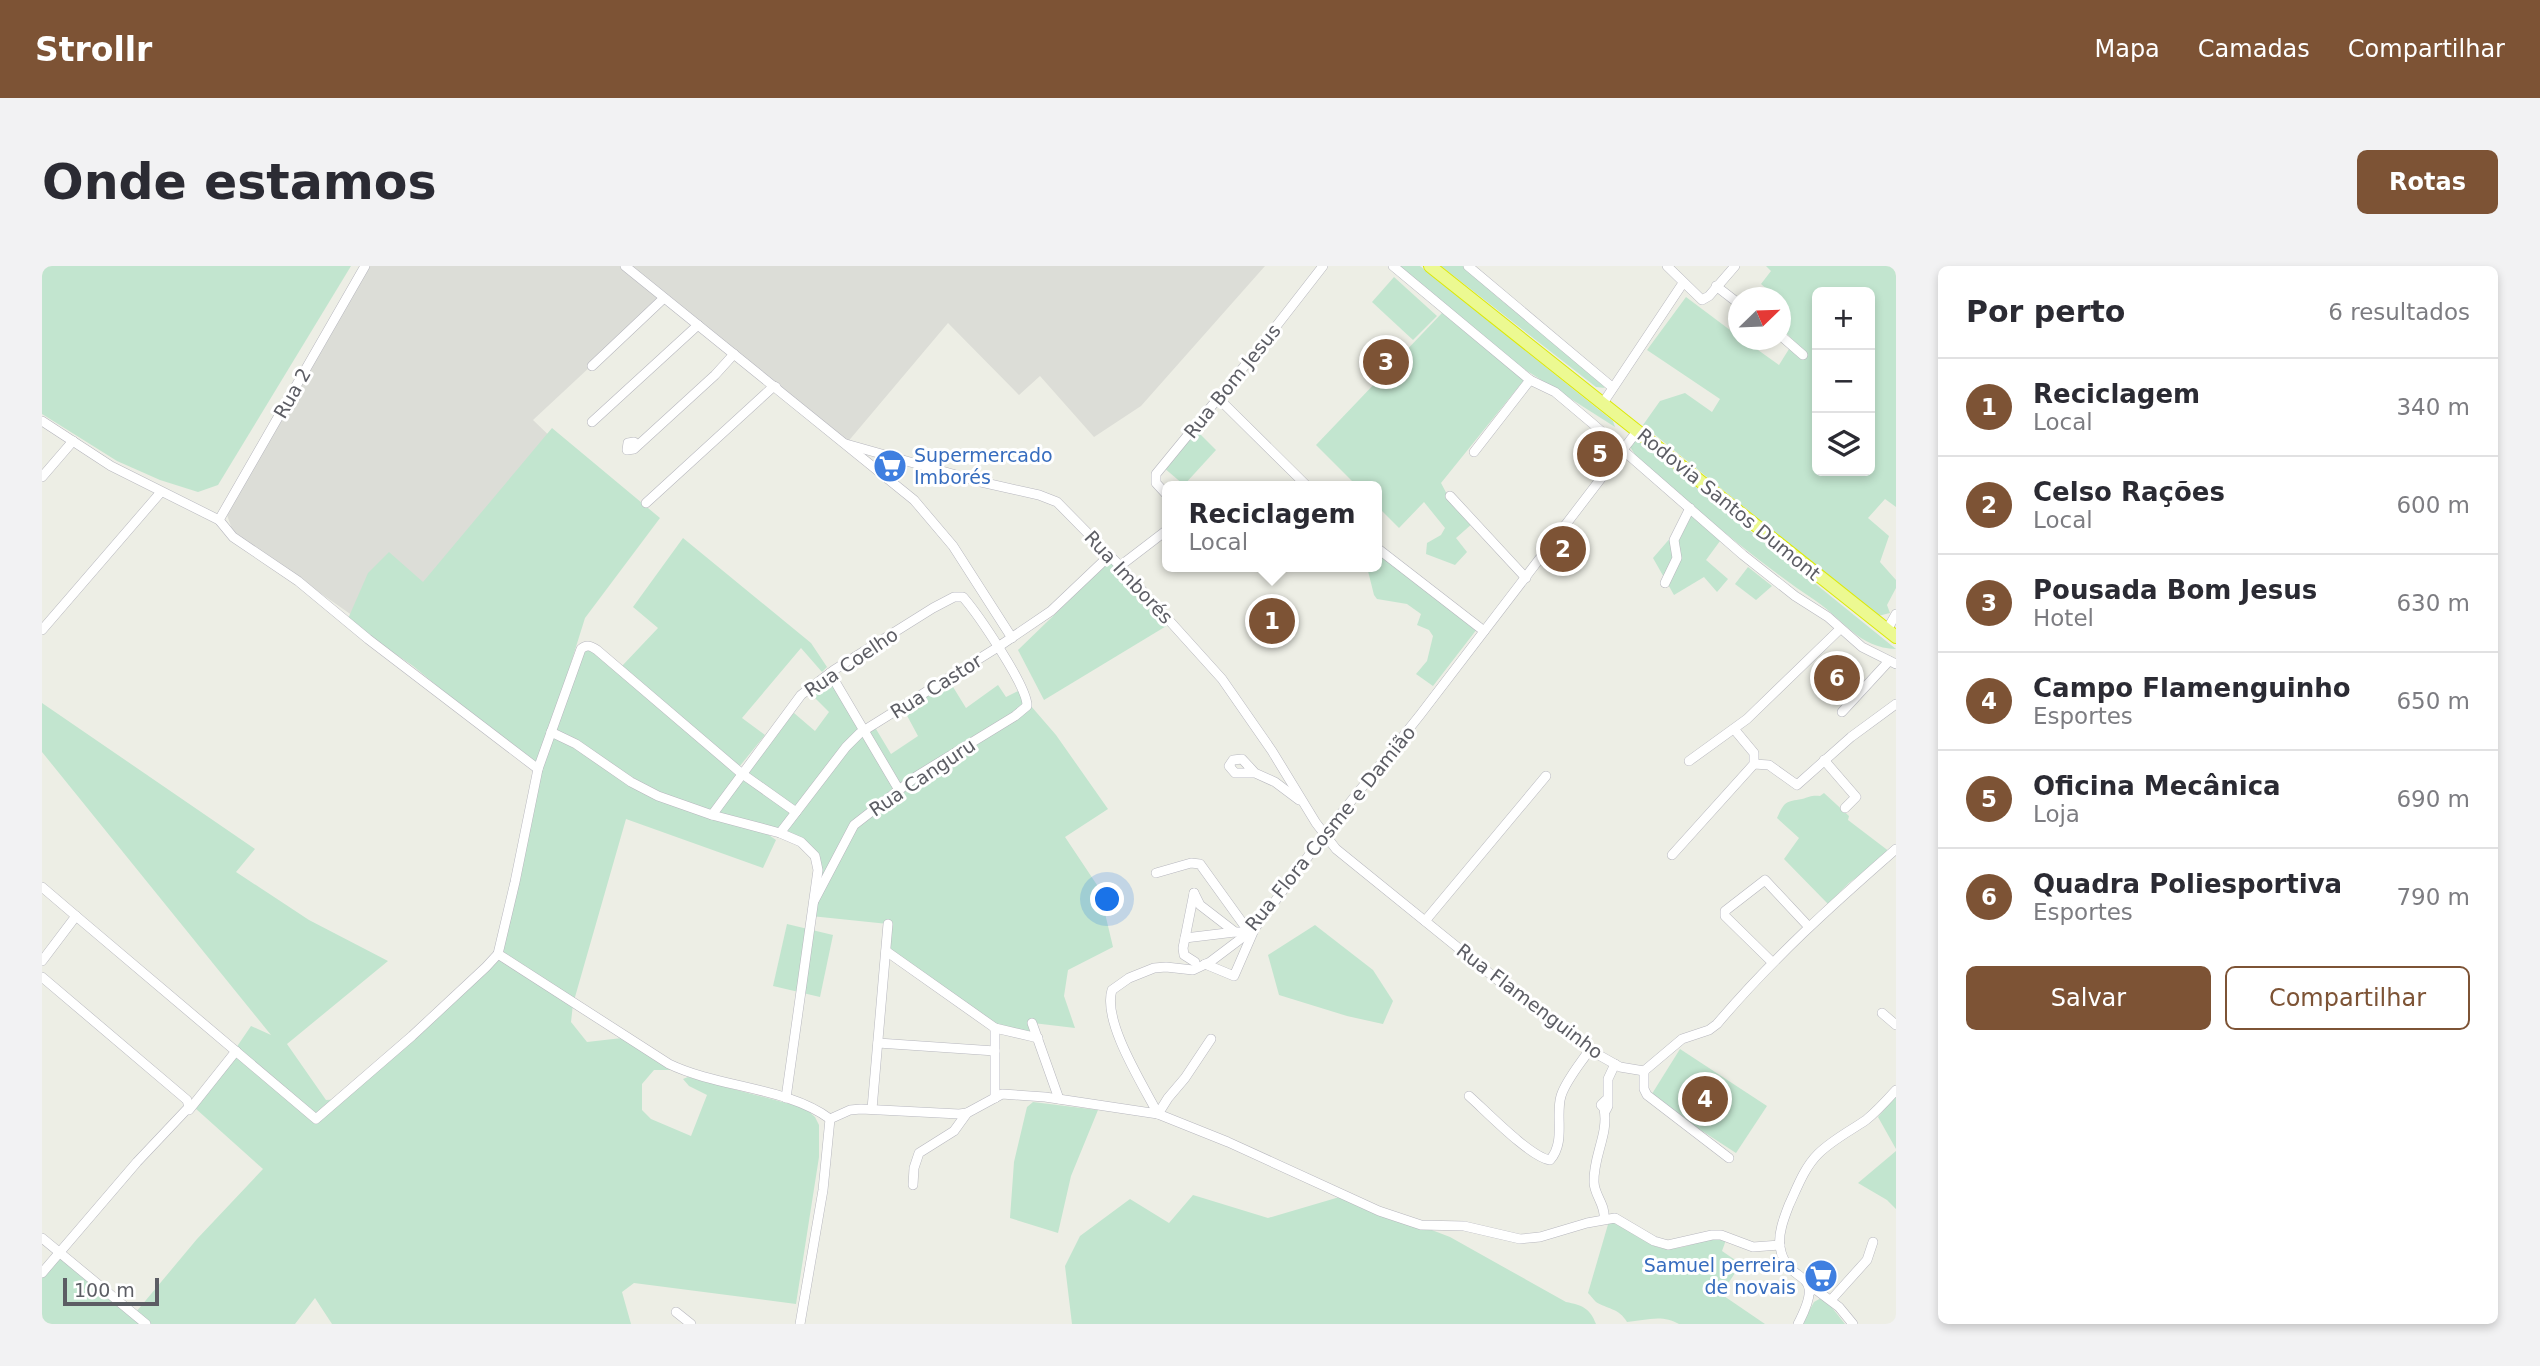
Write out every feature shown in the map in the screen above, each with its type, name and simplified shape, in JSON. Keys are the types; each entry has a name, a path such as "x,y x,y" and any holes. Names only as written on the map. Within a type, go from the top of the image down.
{"highway":[{"name":"Rodovia Santos Dumont","path":"1430,266 1891,634"}],"street":[{"name":"Rua 2","path":"219,520 365,266"},
{"path":"625,266 914,500 953,546 1012,638"},
{"name":"Rua Bom Jesus","path":"1162,490 1156,483 1156,474 1323,266"},
{"path":"1393,266 1530,380 1555,392 1743,555 1795,596 1828,617 1873,654 1892,662 1842,712"},
{"path":"1468,266 1612,387"},
{"path":"1667,266 1702,300 1709,296 1735,266"},
{"path":"1603,403 1683,283"},
{"path":"1716,286 1728,295"},
{"path":"592,366 664,298"},
{"path":"592,422 698,325"},
{"path":"1791,345 1803,355"},
{"path":"638,445 698,392 734,354"},
{"path":"1474,452 1530,380"},
{"path":"646,503 731,423 776,387"},
{"path":"1218,398 1302,481"},
{"path":"42,421 111,466 219,520 233,537 298,582 538,769"},
{"name":"Rua Flora Cosme e Damião","path":"1158,1114 1121,1043 1111,1006 1111,994 1118,984 1154,968 1193,970 1252,930 1638,430"},
{"path":"42,477 73,441"},
{"name":"Rua Imborés","path":"846,444 981,482 1048,497 1067,510 1222,679 1272,751 1324,835"},
{"path":"42,630 161,492"},
{"path":"1450,496 1526,578"},
{"path":"1665,583 1677,558 1674,540 1690,508"},
{"path":"1120,566 1162,534"},
{"path":"1382,551 1484,631"},
{"name":"Rua Castor","path":"780,833 846,747 864,731 998,648 1051,611 1110,555"},
{"name":"Rua Coelho","path":"712,816 741,773 801,695 909,622 958,596 966,600 998,648"},
{"path":"1891,634 1895,617"},
{"path":"1689,761 1734,730 1812,659 1840,629"},
{"path":"42,887 316,1119 430,1019 498,954 538,769 581,649 590,646 741,773 796,812"},
{"name":"Rua Canguru","path":"814,901 854,825 917,776 1027,706 1026,696 998,648"},
{"path":"830,673 899,790"},
{"path":"1754,764 1769,765 1797,785 1851,737 1896,704"},
{"path":"1672,855 1754,764 1754,753 1734,730"},
{"path":"551,732 576,744 642,789 712,816 780,833 802,842 815,856 818,870 786,1098"},
{"path":"1824,760 1856,797 1845,808"},
{"path":"1255,773 1275,782 1303,803"},
{"path":"1425,921 1546,776"},
{"name":"Rua Flamenguinho","path":"1324,835 1336,849 1536,1010 1615,1064 1634,1071 1644,1071"},
{"path":"1730,1158 1647,1095 1644,1089 1644,1071 1682,1040 1709,1030 1717,1024 1772,962 1865,874 1896,849"},
{"path":"1156,873 1195,862 1200,864 1252,930"},
{"path":"1772,962 1726,916 1726,911 1765,880 1809,927"},
{"path":"1235,932 1200,905 1194,893 1183,948 1184,955 1234,976 1252,930"},
{"path":"42,961 76,916"},
{"path":"872,1109 888,924"},
{"path":"1185,938 1252,930"},
{"path":"886,951 995,1028 1038,1038"},
{"path":"498,954 669,1064 710,1080 786,1098 830,1119"},
{"path":"42,977 187,1100 188,1110"},
{"path":"1882,1013 1896,1025"},
{"path":"1032,1023 1059,1099"},
{"path":"995,1028 995,1098"},
{"path":"1158,1114 1211,1038"},
{"path":"878,1043 995,1051"},
{"path":"1469,1096 1528,1149 1550,1160 1559,1133 1561,1096 1590,1049"},
{"path":"42,1273 137,1162 188,1110 236,1051"},
{"path":"1604,1219 1605,1212 1593,1183 1595,1162 1606,1124 1608,1079 1615,1064"},
{"path":"1798,1324 1807,1307 1811,1291 1808,1284 1785,1260 1780,1245 1787,1211 1803,1174 1816,1156 1871,1115 1896,1090"},
{"path":"913,1185 919,1153 954,1131 967,1113 1002,1094 1059,1099 1158,1114 1408,1222 1432,1226 1464,1226 1520,1239 1540,1237 1615,1218 1654,1241 1668,1245 1712,1234 1753,1247 1780,1245"},
{"path":"830,1119 850,1110 872,1109 921,1114 967,1113"},
{"path":"800,1324 823,1190 830,1119"},
{"path":"42,1238 146,1324"},
{"path":"1831,1300 1867,1260 1873,1242"},
{"path":"1811,1291 1820,1290 1853,1324"},
{"path":"676,1312 691,1324"}],"shaded area":[{"path":"361,266 1265,266 1141,406 1094,437 1040,376 1019,395 948,323 846,444 664,298 533,420 558,444 426,591 356,618 233,532 227,515"}],"green space":[{"path":"42,266 351,266 218,485 198,492 160,480 117,461 42,414"},
{"path":"1397,266 1420,266 1613,421 1615,427 1521,367"},
{"path":"1441,266 1467,266 1496,296 1605,388 1596,387"},
{"path":"1766,266 1896,266 1896,507 1885,499 1868,518 1889,536 1880,562 1896,580 1896,588 1887,605 1890,613 1878,616 1643,425 1660,401 1685,393 1712,412 1720,399 1647,350 1686,297 1728,328 1728,350 1758,350 1779,365 1791,350 1794,341 1791,338 1791,287 1764,287 1761,284 1771,271"},
{"path":"1394,277 1437,316 1413,340 1372,302"},
{"path":"1442,313 1524,380 1441,483 1449,498 1473,523 1456,538 1467,552 1455,565 1426,554 1427,543 1441,535 1445,528 1424,502 1399,528 1382,511 1382,481 1352,481 1316,445"},
{"path":"552,428 660,518 585,618 543,752 587,645 741,773 712,815 635,788 713,820 766,833 776,840 763,868 626,819 573,1004 571,1022 587,1042 622,1038 673,1070 654,1070 642,1084 642,1110 651,1119 691,1136 707,1095 689,1086 683,1079 688,1077 805,1108 815,1117 819,1125 819,1157 796,1304 634,1283 622,1292 631,1324 332,1324 315,1298 295,1324 151,1324 136,1312 197,1239 263,1169 195,1108 251,1026 271,1035 42,752 42,703 255,849 236,872 309,920 388,961 287,1044 326,1100 340,1099 497,958 538,769 413,666 347,621 368,573 389,552 423,582"},
{"path":"1196,430 1216,450 1188,481 1179,481 1163,467"},
{"path":"1634,437 1896,649 1872,644 1853,632 1826,608 1725,532 1637,458 1629,445"},
{"path":"1691,514 1720,541 1706,560 1728,579 1717,592 1704,577 1674,595 1653,558"},
{"path":"683,538 811,643 827,667 822,672 801,648 742,718 765,735 739,767 622,666 658,628 633,607"},
{"path":"1382,555 1477,629 1433,686 1416,674 1427,661 1433,636 1429,630 1417,625 1421,614 1407,604 1377,599 1368,572 1382,572"},
{"path":"1111,560 1168,625 1044,700 1018,650"},
{"path":"1748,567 1772,586 1756,600 1735,584"},
{"path":"1839,653 1861,671 1835,704 1813,686"},
{"path":"830,673 864,730 873,724 891,754 918,736 904,710 950,682 966,708 998,685 1006,697 1018,691 1056,735 1108,809 1065,837 1099,888 1113,947 1068,970 1064,996 1075,1028 1033,1023 1038,1038 993,1027 886,951 888,924 811,916 818,870 801,842 715,812 794,713 815,731 829,712 808,691"},
{"path":"1824,793 1849,816 1848,820 1890,852 1849,883 1828,904 1784,859 1799,838 1777,818 1784,805 1789,802"},
{"path":"787,924 833,935 820,997 773,986"},
{"path":"1315,925 1373,970 1393,1001 1383,1024 1279,995 1268,955"},
{"path":"1680,1049 1767,1106 1736,1153 1650,1097"},
{"path":"1896,1096 1896,1149 1878,1117"},
{"path":"1033,1102 1098,1110 1071,1176 1058,1233 1010,1218 1014,1162 1027,1107"},
{"path":"1896,1151 1896,1209 1887,1200 1858,1183"},
{"path":"1193,1195 1268,1218 1343,1196 1450,1237 1566,1302 1585,1308 1596,1324 1072,1324 1065,1266 1080,1236 1130,1199 1169,1223"},
{"path":"1609,1221 1661,1248 1726,1240 1722,1251 1741,1264 1721,1294 1765,1324 1679,1324 1660,1318 1627,1322 1617,1311 1596,1302 1588,1293"},
{"path":"59,1256 140,1324 42,1324 42,1277"},
{"path":"1821,1298 1826,1300 1845,1324 1802,1324 1814,1302"}],"place":[{"name":"Pousada Bom Jesus","path":"1386,362"},
{"name":"Oficina Mecânica","path":"1600,454"},
{"name":"Supermercado Imborés","path":"890,466"},
{"name":"Celso Rações","path":"1563,549"},
{"name":"Reciclagem","path":"1272,621"},
{"name":"Quadra Poliesportiva","path":"1837,678"},
{"name":"Campo Flamenguinho","path":"1705,1099"},
{"name":"Samuel perreira de novais","path":"1821,1276"}]}
